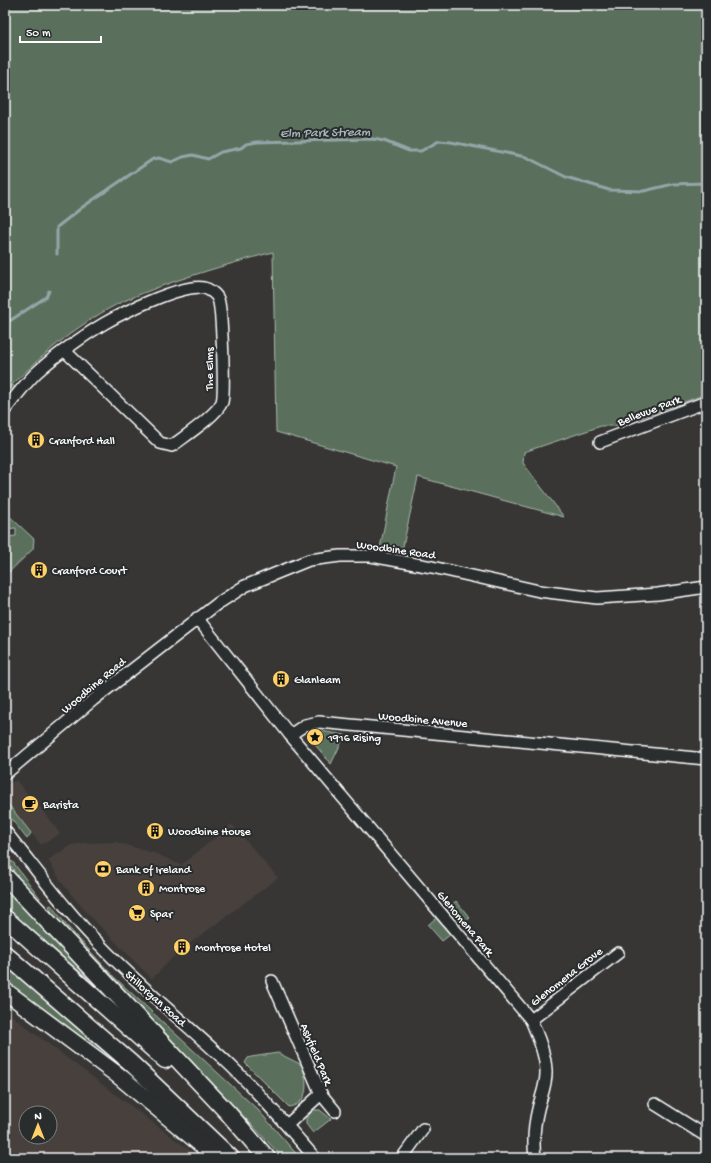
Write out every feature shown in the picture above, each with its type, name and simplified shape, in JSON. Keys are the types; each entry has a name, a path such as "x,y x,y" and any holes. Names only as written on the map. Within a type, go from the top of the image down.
{"main road":[{"path":"5,876 228,1113 266,1158"},
{"path":"5,918 134,1031 266,1158"},
{"path":"5,954 130,1062 231,1158"},
{"path":"5,991 119,1076 218,1158"}],"street":[{"name":"The Elms","path":"5,410 16,395 37,372 65,351 105,323 149,302 170,294 195,288 204,288 212,292 218,298 223,349 222,402 214,412 172,446 160,442 65,351"},
{"name":"Bellevue Park","path":"600,442 706,402"},
{"name":"Woodbine Road","path":"5,774 197,618 245,586 309,560 340,556 371,556 432,567 539,591 598,598 658,594 706,586"},
{"path":"197,618 290,735"},
{"name":"Woodbine Avenue","path":"290,735 305,725 318,722 706,759"},
{"name":"Glenomena Park","path":"290,735 531,1020 538,1036 546,1071 544,1090 535,1127 533,1146 534,1158"},
{"name":"Stillorgan Road","path":"5,830 70,912 99,944 152,996 232,1066 287,1125 315,1158"},
{"name":"Glenomena Grove","path":"531,1020 618,953"},
{"name":"Ashfield Park","path":"272,982 321,1094 287,1125"},
{"path":"321,1094 335,1111"},
{"path":"655,1104 706,1136"},
{"path":"402,1158 423,1129"}],"shaded area":[{"path":"16,780 53,823 60,834 41,845 5,800 5,787"},
{"path":"232,824 278,878 177,953 152,979 85,911 63,884 48,860 71,845 82,843 116,842 157,854 181,865"},
{"path":"5,1010 30,1030 200,1158 5,1158"}],"green space":[{"path":"5,5 706,5 706,394 619,426 601,426 524,452 523,463 564,517 418,477 402,551 380,548 396,467 276,432 273,252 179,280 142,293 109,309 79,327 37,361 12,385 15,387 5,399"},
{"path":"5,512 34,539 33,549 5,576 5,537 16,536 16,528 5,529"},
{"path":"321,731 345,735 331,764 313,742 313,734"},
{"path":"5,800 31,833 27,839 5,811"},
{"path":"12,861 40,898 39,901 12,872 14,870 9,864"},
{"path":"5,885 135,1020 5,906"},
{"path":"456,901 470,918 461,925 447,909"},
{"path":"51,905 67,926 113,976 258,1110 300,1158 283,1158 52,913 49,906"},
{"path":"437,917 451,934 442,941 428,925"},
{"path":"5,964 105,1051 143,1089 5,984"},
{"path":"278,1053 302,1065 305,1077 306,1090 304,1096 296,1105 289,1107 245,1063 248,1058 251,1057"},
{"path":"313,1110 320,1110 331,1119 313,1133 306,1124 306,1119"}],"waterway":[{"name":"Elm Park Stream","path":"57,254 57,227 84,206 153,159 159,158 172,162 183,157 193,155 208,159 221,152 241,148 246,144 257,142 373,139 384,141 409,151 421,151 439,141 451,142 526,157 566,177 609,190 644,191 673,184 706,183"},
{"name":"Elm Park Stream","path":"5,324 46,297 49,291"}],"place":[{"name":"Cranford Hall","path":"36,440"},
{"name":"Cranford Court","path":"39,570"},
{"name":"Glanleam","path":"281,679"},
{"name":"1916 Rising","path":"315,737"},
{"name":"Barista","path":"30,804"},
{"name":"Woodbine House","path":"155,831"},
{"name":"Bank of Ireland","path":"103,869"},
{"name":"Montrose","path":"146,888"},
{"name":"Spar","path":"137,913"},
{"name":"Montrose Hotel","path":"182,947"}]}
